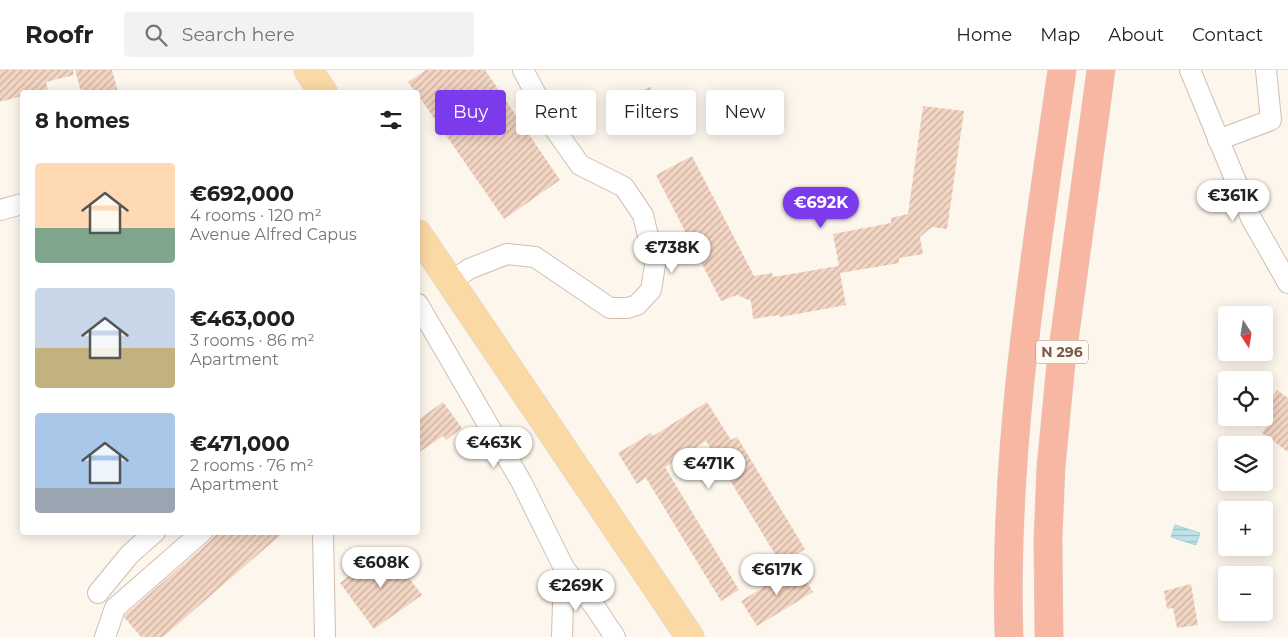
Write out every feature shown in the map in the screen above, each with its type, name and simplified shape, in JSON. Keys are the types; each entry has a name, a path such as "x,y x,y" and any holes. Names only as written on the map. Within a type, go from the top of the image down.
{"highway":[{"name":"N 296","path":"1009,637 1009,517 1018,400 1031,289 1062,70"},
{"name":"N 296","path":"1049,637 1048,539 1050,467 1061,363 1101,70"}],"main road":[{"path":"308,70 322,90"},
{"path":"420,237 690,637"}],"street":[{"path":"450,282 469,269 507,254 535,257 610,308 627,308 637,305 651,290 655,265 643,215 624,187 580,165 554,128 523,70"},
{"path":"1190,70 1251,218 1288,283"},
{"path":"1218,140 1280,120 1266,70"},
{"path":"0,210 20,205"},
{"path":"420,307 522,483 564,568 595,608 614,637"},
{"path":"98,593 130,554 152,535"},
{"path":"105,637 115,608 199,535"},
{"path":"323,535 325,637"},
{"path":"562,637 564,568"}],"water":[{"path":"1175,525 1200,533 1196,545 1171,537"}],"building":[{"path":"0,70 73,70 74,75 46,82 48,89 20,90 20,97 0,102"},
{"path":"75,70 112,70 117,90 80,90"},
{"path":"426,70 485,70 499,90 435,90 435,120 420,98 420,90 414,90 408,82"},
{"path":"506,101 516,115 516,135 529,135 560,180 504,219 446,135 506,135"},
{"path":"923,106 964,111 947,229 932,227 920,237 923,254 899,258 899,263 840,273 846,305 780,317 779,315 753,319 751,301 737,295 721,301 656,175 692,156 754,276 772,273 773,277 839,266 833,234 891,223 891,218 908,214"},
{"path":"1277,390 1288,398 1288,452 1273,441 1273,436 1266,436 1262,433 1267,426 1273,426 1273,396"},
{"path":"443,402 462,428 446,440 443,436 420,452 420,419"},
{"path":"707,402 731,440 737,437 805,549 781,564 706,441 665,467 739,590 721,601 646,478 637,484 618,453 651,433 653,436"},
{"path":"215,535 281,535 163,637 141,637 124,617 125,615"},
{"path":"386,548 422,595 374,629 340,583"},
{"path":"798,566 813,592 757,626 741,601"},
{"path":"1191,584 1198,625 1177,628 1173,608 1167,609 1164,591"}]}
